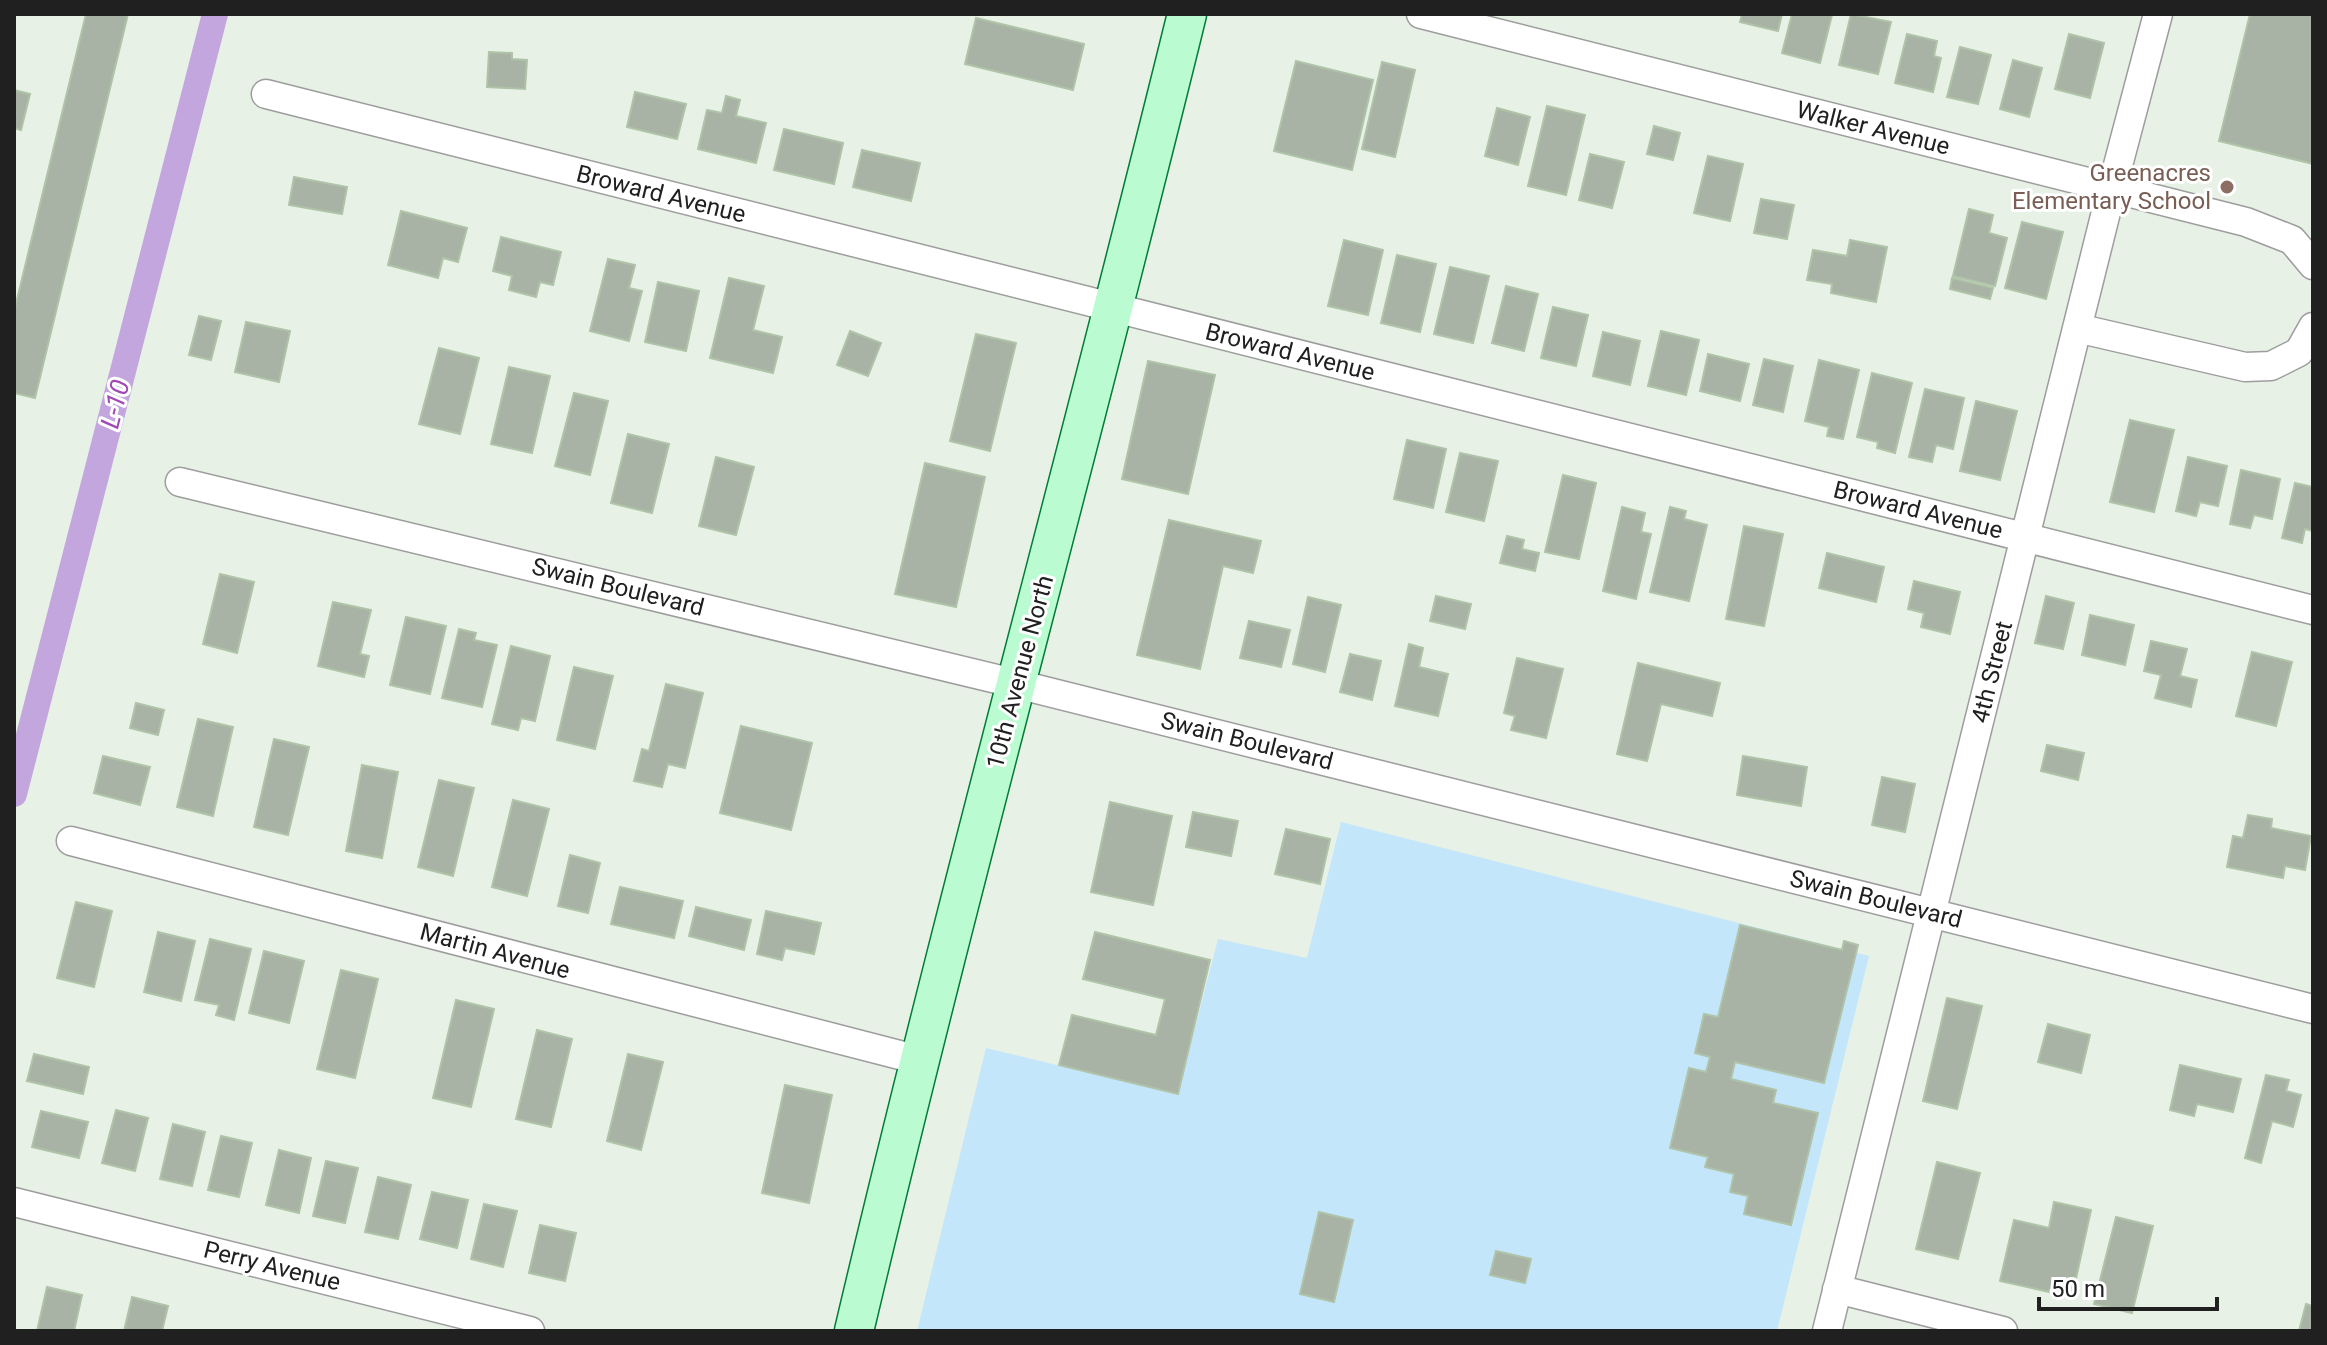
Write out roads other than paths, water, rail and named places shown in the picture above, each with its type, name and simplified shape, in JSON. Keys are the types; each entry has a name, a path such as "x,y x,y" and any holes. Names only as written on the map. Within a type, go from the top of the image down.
{"street":[{"name":"10th Avenue North","path":"854,1331 919,1060 1187,14"},
{"name":"Walker Avenue","path":"1421,14 2258,227 2292,240 2313,265"},
{"name":"4th Street","path":"1827,1331 2158,14"},
{"name":"Broward Avenue","path":"266,94 2313,610"},
{"path":"2077,328 2245,367 2271,366 2299,352 2313,327"},
{"name":"Swain Boulevard","path":"180,482 1017,684 2313,1009"},
{"name":"Martin Avenue","path":"71,841 919,1060"},
{"name":"Perry Avenue","path":"14,1202 530,1331"},
{"path":"1837,1289 2003,1331"}],"waterway":[{"name":"L-10","path":"14,794 215,14"}],"place":[{"name":"Greenacres Elementary School","path":"2227,187"}]}
